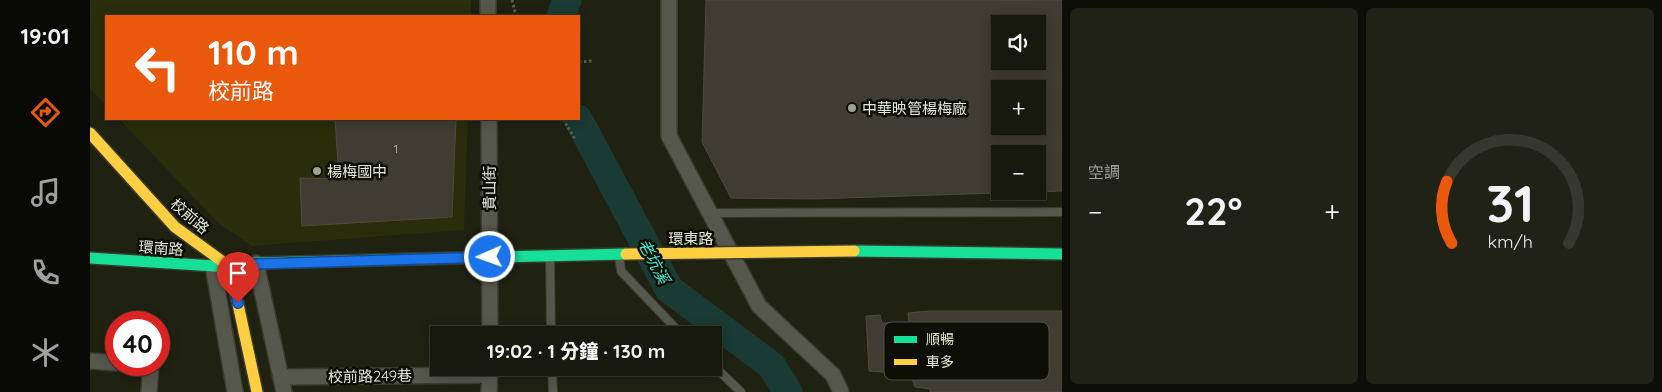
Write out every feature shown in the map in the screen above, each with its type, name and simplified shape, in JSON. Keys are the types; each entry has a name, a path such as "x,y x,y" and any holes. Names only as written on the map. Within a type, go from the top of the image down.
{"street":[{"path":"488,0 488,15"},
{"path":"669,0 669,136 759,306 833,375 841,392"},
{"name":"貴山街","path":"489,120 490,326"},
{"name":"校前路","path":"90,133 176,227 230,267"},
{"name":"環東路","path":"230,267 256,264 622,254 854,252 1062,254"},
{"name":"環南路","path":"90,258 230,267"},
{"path":"256,264 282,385"},
{"path":"213,266 235,392"},
{"path":"230,267 257,392"},
{"path":"90,361 105,362"},
{"name":"校前路249巷","path":"282,385 430,375"},
{"path":"149,392 150,376"},
{"path":"490,376 490,392"}],"lane":[{"path":"710,214 1062,212"},
{"path":"622,254 621,271 673,326"},
{"path":"550,256 551,326"},
{"path":"722,374 741,392"},
{"path":"552,376 553,392"}],"path":[{"path":"512,0 516,15"},
{"path":"580,62 592,61"},
{"path":"564,120 575,139"}],"shaded area":[{"path":"90,0 471,0 471,15 105,15 105,105 90,89"},
{"name":"楊梅國中","path":"120,120 468,120 464,230 252,246 219,224"}],"building":[{"name":"中華映管楊梅廠","path":"706,0 1062,0 1062,191 1046,192 1046,145 991,145 991,193 812,199 731,198 702,142"},
{"path":"335,120 456,120 452,217 302,226 300,178 339,179"},
{"path":"929,311 1062,311 1062,392 930,392 930,389 915,387 912,380 1049,380 1049,322 909,322 908,313"},
{"path":"880,315 882,323 884,323 884,372 869,371 866,316"}],"waterway":[{"name":"老坑溪","path":"561,15 567,0"},
{"name":"老坑溪","path":"579,120 669,289 772,366 788,392"}],"traffic: fast":[{"path":"854,251 1062,254"},
{"path":"90,258 230,267 256,263 626,254"}],"traffic: slow":[{"path":"90,133 175,227 230,267 257,392"},
{"path":"626,254 854,251"}],"place":[{"name":"中華映管楊梅廠","path":"852,108"},
{"name":"楊梅國中","path":"317,171"}],"route":[{"path":"238,303 230,267 256,264 490,257"}]}
